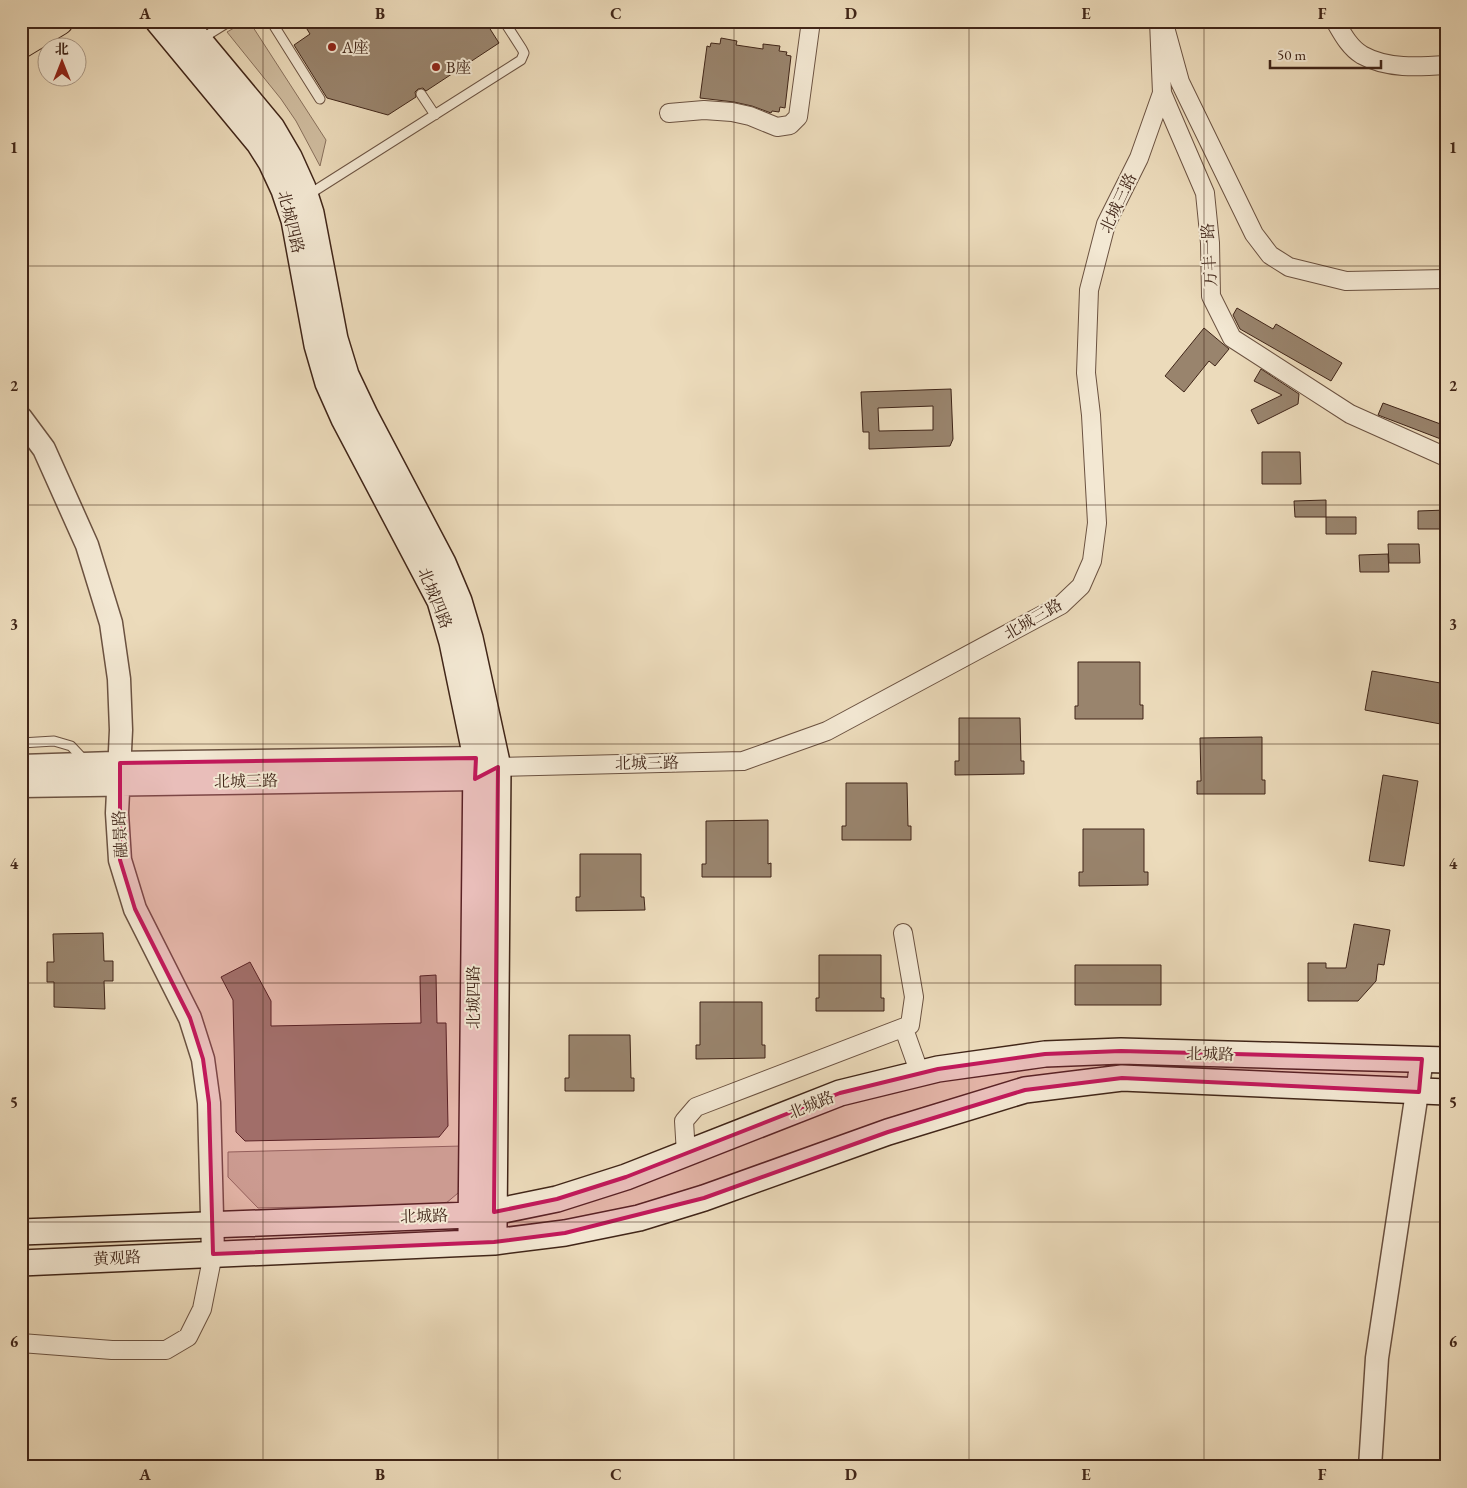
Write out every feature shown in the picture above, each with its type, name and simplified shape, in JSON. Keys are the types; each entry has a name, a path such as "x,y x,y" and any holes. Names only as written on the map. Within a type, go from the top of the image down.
{"main road":[{"path":"21,28 32,21"},
{"path":"21,44 59,21"},
{"name":"北城四路","path":"158,21 259,143 272,162 284,190 311,213 335,339 346,375 443,564 459,601 470,638 483,768 482,1242"},
{"name":"北城四路","path":"183,21 272,128 289,157 297,202"},
{"name":"北城路","path":"212,1224 483,1213 557,1199 626,1177 840,1093 938,1069 1045,1054 1121,1051 1434,1059"},
{"name":"北城路","path":"213,1254 482,1242 564,1233 639,1218 704,1198 888,1132 1025,1090 1122,1078 1446,1092"},
{"name":"黄观路","path":"21,1232 212,1224"},
{"name":"黄观路","path":"21,1262 213,1254"}],"street":[{"path":"669,113 704,110 732,112 750,116 777,127 790,126 798,117 811,21"},
{"path":"1161,21 1180,82 1254,234 1270,254 1289,267 1346,281 1446,278"},
{"name":"万丰一路","path":"1161,21 1162,93 1205,193 1210,243 1212,296 1232,338 1350,414 1446,457"},
{"path":"1335,21 1346,40 1361,54 1386,63 1411,67 1446,66"},
{"name":"北城三路","path":"21,786 119,773 483,768 743,761 827,731 1061,604 1081,586 1092,561 1096,523 1091,415 1086,373 1088,290 1106,224 1140,158 1162,93"},
{"name":"融景路","path":"21,418 44,449 87,544 111,623 119,680 121,730 118,846 124,876 135,909 190,1018 203,1060 209,1103 213,1254"},
{"name":"北城三路","path":"21,766 87,764 119,773"},
{"path":"686,1154 684,1121 696,1107 904,1029 910,1025 914,997 903,933"},
{"path":"904,1029 920,1074"},
{"name":"北城路","path":"1370,1467 1377,1358 1419,1092 1434,1059"},
{"path":"21,1342 112,1350 166,1350 188,1336 202,1309 213,1254"}],"lane":[{"path":"198,40 230,21"},
{"path":"271,21 320,99"},
{"path":"297,202 521,60 524,53 504,21"},
{"path":"421,94 435,115"},
{"path":"21,743 54,741 71,746 87,764"}],"highlighted area":[{"path":"476,758 475,779 498,767 494,1212 557,1199 626,1177 840,1093 938,1069 1045,1054 1121,1051 1422,1059 1419,1092 1122,1078 1025,1090 888,1132 704,1198 565,1233 494,1242 213,1254 209,1103 203,1059 190,1018 135,909 120,860 120,763"}],"shaded area":[{"path":"249,21 326,140 320,166 296,121 281,99 227,32"},
{"path":"462,1146 464,1188 445,1204 258,1208 228,1177 228,1152"}],"building":[{"path":"302,21 485,21 499,43 426,91 423,88 418,89 415,92 416,97 388,115 327,98 294,45 310,34"},
{"path":"721,38 737,41 736,45 763,49 763,44 780,46 779,51 787,52 786,55 791,56 785,108 780,107 779,112 772,111 771,113 734,102 700,98 707,46 710,47 711,43 720,44"},
{"path":"1237,308 1273,329 1276,324 1342,363 1331,381 1240,329 1233,315"},
{"path":"1204,328 1229,349 1215,366 1209,361 1184,392 1165,376"},
{"path":"1261,369 1299,394 1298,404 1258,424 1251,410 1282,395 1254,381"},
{"path":"951,389 953,439 950,446 869,449 869,432 863,432 861,392","holes":["933,406 933,430 879,431 878,408"]},
{"path":"1383,403 1446,426 1446,441 1378,415"},
{"path":"1262,452 1300,452 1301,484 1262,484"},
{"path":"1326,500 1326,517 1295,517 1294,501"},
{"path":"1446,510 1446,529 1418,529 1418,511"},
{"path":"1326,517 1356,517 1356,534 1326,534"},
{"path":"1388,544 1419,544 1420,563 1389,563"},
{"path":"1388,554 1389,572 1360,572 1359,555"},
{"path":"1078,662 1140,662 1140,705 1143,705 1143,719 1075,719 1075,706 1078,706"},
{"path":"1372,671 1446,684 1446,725 1365,710"},
{"path":"959,718 1020,718 1021,761 1024,761 1024,774 955,775 955,761 959,761"},
{"path":"1262,737 1262,780 1265,780 1265,794 1197,794 1197,781 1201,781 1200,738"},
{"path":"1383,775 1418,781 1404,866 1369,861"},
{"path":"846,783 907,783 908,826 911,826 911,840 842,840 842,826 846,826"},
{"path":"768,820 768,864 771,863 771,877 702,877 702,864 706,864 706,821"},
{"path":"1083,829 1144,829 1144,872 1148,872 1148,885 1079,886 1079,872 1083,872"},
{"path":"580,854 641,854 641,897 644,897 645,910 576,911 576,897 580,897"},
{"path":"1354,924 1390,930 1384,965 1378,964 1376,981 1358,1001 1308,1001 1308,963 1326,963 1326,968 1346,968"},
{"path":"103,933 104,961 113,961 113,981 104,981 105,1009 54,1007 54,982 47,982 47,962 54,962 53,934"},
{"path":"819,955 881,955 881,998 884,998 884,1011 816,1011 816,998 819,998"},
{"path":"250,962 271,1001 271,1026 421,1023 420,976 436,975 437,1023 446,1023 448,1126 439,1137 245,1141 236,1132 233,1000 221,977"},
{"path":"1075,965 1161,965 1161,1005 1075,1005"},
{"path":"700,1002 762,1002 762,1045 765,1045 765,1058 696,1059 696,1045 700,1045"},
{"path":"569,1035 630,1035 631,1078 634,1078 634,1091 565,1091 565,1078 569,1078"}],"place":[{"name":"A座","path":"332,47"},
{"name":"B座","path":"436,67"}]}
